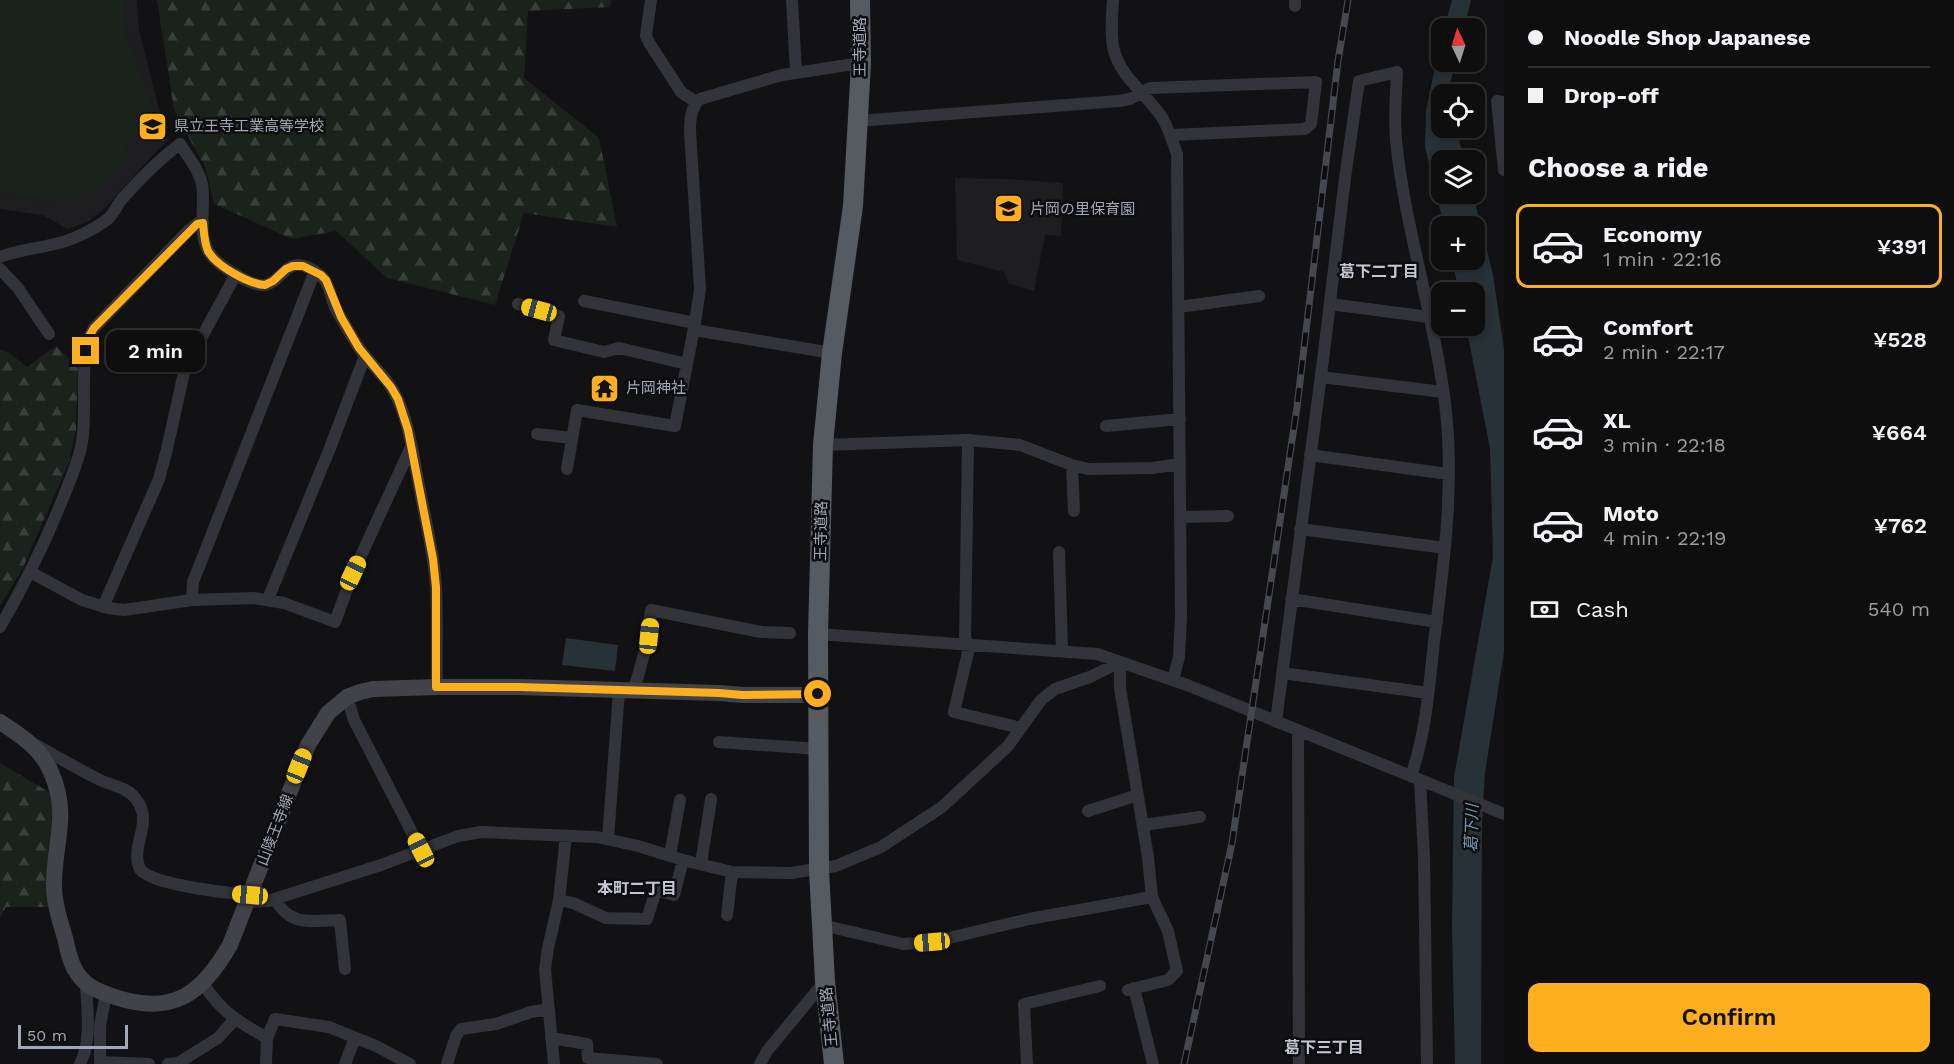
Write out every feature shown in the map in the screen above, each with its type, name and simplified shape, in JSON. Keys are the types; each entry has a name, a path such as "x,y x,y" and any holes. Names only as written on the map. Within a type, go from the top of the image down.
{"highway":[{"name":"王寺道路","path":"834,1064 825,981 819,870 818,634 823,445 832,354 853,206 861,63 860,0"}],"main road":[{"name":"山陵王寺線","path":"86,984 136,1002 153,1004 187,996 203,984 218,967 230,945 308,745 328,713 346,697 373,689 436,687 519,687 743,695 818,694"},
{"path":"0,722 30,742 41,753 51,772 59,796 61,819 54,873 54,900 71,960 76,972 86,984"}],"street":[{"path":"651,0 646,36 681,92 696,102"},
{"path":"792,0 796,72"},
{"path":"1113,0 1112,37 1120,67 1162,118 1177,154 1181,638 1173,680"},
{"path":"567,469 577,410 675,426 700,290 690,124 696,102 796,72 861,63"},
{"path":"1276,722 1359,81 1397,72 1395,106 1399,161 1443,392 1448,448 1445,548 1428,693 1415,778 1424,869 1427,1064"},
{"path":"857,121 1119,101 1130,99 1150,88 1316,82 1311,124 1305,129 1171,135"},
{"path":"1504,102 1497,101 1504,170"},
{"path":"0,257 30,248 52,245 91,229 108,218 115,211 117,204 140,180 180,144 197,170 202,184 204,237 211,256 248,281 265,285 293,266 303,266 326,280 341,317 365,356 383,376 398,399 408,430 433,559 436,587 436,687"},
{"path":"0,627 44,546 75,466 82,442 85,416 88,338 94,328 189,230 203,223"},
{"path":"0,268 18,288 49,334"},
{"path":"192,600 193,582 315,272"},
{"path":"102,607 159,479 184,368 236,274"},
{"path":"1179,307 1258,297"},
{"path":"584,301 832,354"},
{"path":"518,304 559,316 554,340 604,352 619,348 687,364"},
{"path":"1330,304 1429,317"},
{"path":"268,599 365,356"},
{"path":"1321,377 1443,392"},
{"path":"1106,426 1180,419"},
{"path":"537,434 572,438"},
{"path":"823,445 968,440 1020,445 1088,469 1116,470 1180,464"},
{"path":"968,440 967,644 954,712 1021,728"},
{"path":"30,572 82,600 102,607 124,610 192,600 268,599 335,622 353,573 411,447"},
{"path":"1310,455 1448,474"},
{"path":"1072,465 1074,511"},
{"path":"1180,517 1228,516"},
{"path":"1300,529 1445,548"},
{"path":"1059,552 1062,650"},
{"path":"1291,599 1437,622"},
{"path":"608,839 626,691 642,668 651,610 761,632 790,633"},
{"path":"818,634 1097,654 1173,680 1504,814"},
{"path":"30,742 102,781 124,789 135,797 143,813 144,822 137,855 143,872 163,882 248,899 268,901 275,899 475,832 513,832 608,839 732,872 791,873 819,870 857,858 881,847 942,807 1008,746 1041,700 1055,689 1090,677 1120,662"},
{"path":"1120,662 1120,688 1143,825 1152,897 1168,931 1177,971 1168,980 1131,989 1153,1064"},
{"path":"1282,673 1428,693"},
{"path":"346,697 354,720 421,850"},
{"path":"1298,730 1299,1064"},
{"path":"719,742 819,749"},
{"path":"1088,811 1138,795"},
{"path":"701,864 711,799"},
{"path":"559,900 573,903 606,918 647,919 656,890 675,895 680,800"},
{"path":"1143,825 1200,817"},
{"path":"554,1064 545,970 559,900 566,836"},
{"path":"727,915 732,872"},
{"path":"822,925 903,944 932,942 1029,919 1152,897"},
{"path":"275,899 281,910 294,919 305,922 340,920 345,969"},
{"path":"760,1064 780,1035 825,981"},
{"path":"80,1064 87,1038 86,984"},
{"path":"203,984 216,1004 234,1020 267,1038"},
{"path":"1027,1064 1024,1004 1100,986"},
{"path":"106,993 100,1026 100,1062 149,1064"},
{"path":"447,1064 456,1036 461,1029 496,1024 531,1012 549,1009"},
{"path":"266,1064 267,1038 275,1019 329,1027 376,1046 410,1064"},
{"path":"168,1064 178,1063 218,1038 234,1020"},
{"path":"345,1064 356,1038"},
{"path":"551,1038 587,1044 588,1058 657,1064"}],"shaded area":[{"name":"県立王寺工業高等学校","path":"124,0 137,0 139,31 167,140 102,211 89,221 68,229 42,215 0,209 0,193 44,201 125,148 155,112 125,31"},
{"name":"片岡の里保育園","path":"955,178 1063,183 1061,236 1045,235 1034,291 1009,284 1004,272 957,260"}],"green space":[{"path":"0,0 124,0 125,31 155,112 125,148 125,163 90,195 44,201 0,193"},
{"path":"157,0 611,0 610,7 528,11 524,78 599,138 617,227 524,213 495,305 387,278 336,231 292,239 214,204 205,167 174,110"},
{"path":"56,346 78,368 76,431 69,462 23,568 0,606 0,349 8,352 27,367"},
{"path":"0,763 52,794 57,826 50,907 6,907 0,918"}],"water":[{"path":"1452,0 1471,0 1466,18 1447,18"},
{"path":"1434,72 1453,72 1450,84 1432,84"},
{"path":"1431,87 1431,138 1458,138 1462,150 1431,150 1431,172 1425,147 1426,111"},
{"path":"1439,204 1475,204 1478,216 1442,216"},
{"name":"葛下川","path":"1485,243 1493,275 1504,349 1504,652 1485,773 1482,823 1481,1064 1455,1064 1452,927 1454,777 1493,557 1490,448 1468,336 1485,336 1485,282 1457,282 1454,270 1485,270"},
{"path":"566,638 618,645 615,671 562,665"}],"railway":[{"path":"1184,1064 1232,843 1297,407 1338,61 1348,0"}],"place":[{"name":"県立王寺工業高等学校","path":"153,126"},
{"name":"片岡の里保育園","path":"1009,209"},
{"name":"片岡神社","path":"605,388"}],"district":[{"name":"葛下二丁目","path":"1379,271"},
{"name":"本町二丁目","path":"637,888"},
{"name":"葛下三丁目","path":"1324,1047"}],"route":[{"path":"86,351 88,338 94,328 197,224 203,223 204,237 211,256 248,281 265,285 293,266 310,269 326,280 341,317 359,348 391,387 403,413 433,559 436,587 436,687 519,687 743,695 818,694"}]}
